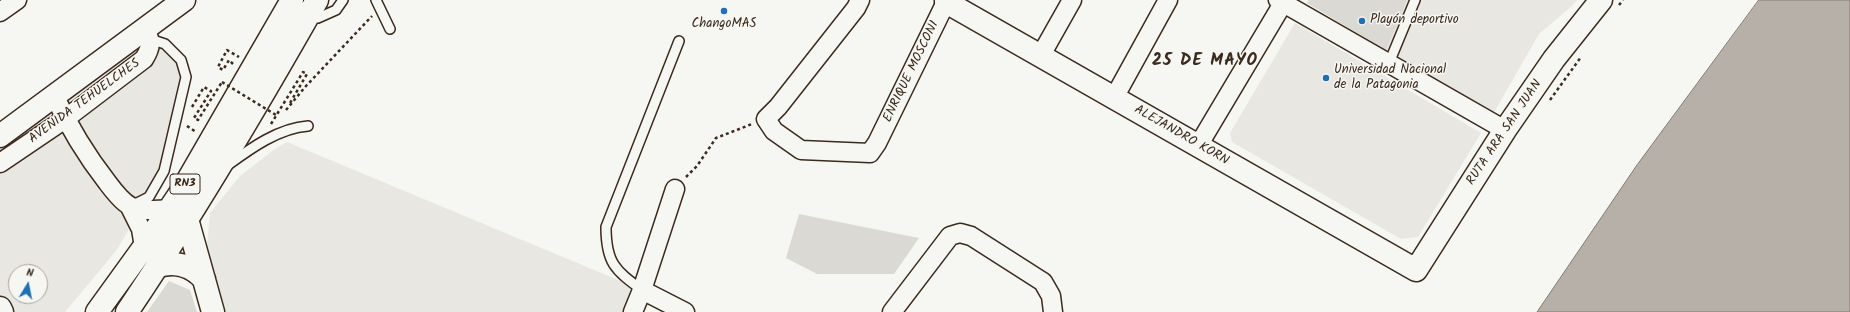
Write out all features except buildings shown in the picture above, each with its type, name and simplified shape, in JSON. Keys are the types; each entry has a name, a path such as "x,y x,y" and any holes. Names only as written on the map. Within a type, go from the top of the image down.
{"main road":[{"name":"AVENIDA TEHUELCHES","path":"0,136 54,96 148,34 184,0"},
{"path":"260,58 286,0"},
{"name":"RN3","path":"127,312 158,266 178,214 211,141 292,0"},
{"path":"318,9 331,0"},
{"name":"RUTA ARA SAN JUAN","path":"1416,270 1505,130 1554,59 1601,0"},
{"name":"ALEJANDRO KORN","path":"946,1 1416,270"},
{"name":"RN3","path":"97,312 144,247 178,214 214,175 318,9"},
{"path":"178,214 204,279 213,312"},
{"path":"158,266 181,264 198,272 204,279"},
{"path":"0,308 2,312"}],"street":[{"path":"0,12 17,0"},
{"path":"772,113 856,8 860,0"},
{"path":"1041,55 1072,0"},
{"path":"1114,98 1168,0"},
{"name":"ENRIQUE MOSCONI","path":"772,113 774,131 802,150 870,153 877,143 946,1"},
{"path":"1198,146 1282,1 1505,130"},
{"name":"AVENIDA TEHUELCHES","path":"0,163 65,119 144,59 150,49 148,34"},
{"path":"54,96 65,119 87,156 116,194 130,207 141,229 144,247"},
{"path":"633,312 642,290 675,189"},
{"path":"130,207 178,214"},
{"path":"892,312 950,236 960,232 971,236 1043,282 1051,296 1053,312"},
{"path":"642,290 685,312"}],"lane":[{"path":"318,9 336,10 343,0"},
{"path":"1389,63 1415,0"},
{"path":"378,4 390,29"},
{"path":"130,207 149,197 164,171 186,77 181,60 165,44 148,34"},
{"path":"642,290 622,275 610,261 606,244 606,227 679,41"},
{"path":"214,175 250,149 294,127 308,126"}],"path":[{"path":"222,82 276,115 303,72 307,74 286,110 378,4"},
{"path":"230,69 234,62 229,60 223,70 218,67 227,50 260,58"},
{"path":"189,111 204,87 211,91 194,118 198,120 226,75"},
{"path":"675,189 698,166 716,138 772,113"},
{"path":"182,123 211,141"}],"shaded area":[{"name":"Universidad Nacional de la Patagonia","path":"1309,0 1577,0 1539,34 1493,114 1307,3"},
{"name":"Playón deportivo","path":"1309,0 1407,0 1386,50 1307,3"},
{"path":"1759,0 1850,0 1850,312 1537,312 1637,165"},
{"name":"Universidad Nacional de la Patagonia","path":"1295,23 1481,133 1418,237 1401,239 1232,142 1230,133"},
{"path":"145,29 181,60 186,77 164,171 116,251 65,312 0,312 0,136"},
{"path":"287,142 642,290 633,312 213,312 204,279 210,213 240,176 275,149"},
{"path":"799,214 919,238 894,274 817,274 786,258"},
{"path":"169,281 190,290 197,312 147,312"}],"place":[{"name":"ChangoMAS","path":"724,11"},
{"name":"Playón deportivo","path":"1362,21"},
{"name":"Universidad Nacional de la Patagonia","path":"1326,78"}],"district":[{"name":"25 DE MAYO","path":"1205,62"}]}
